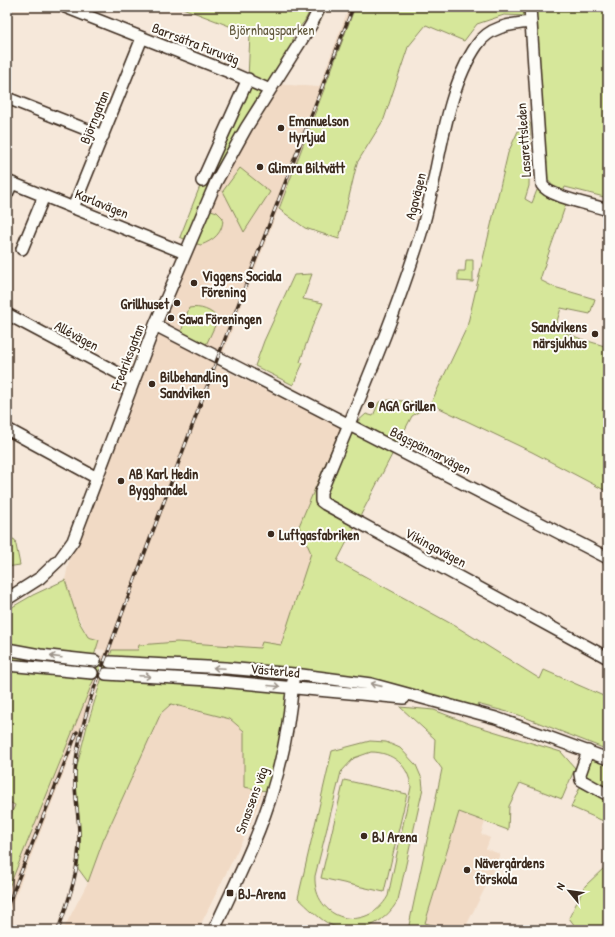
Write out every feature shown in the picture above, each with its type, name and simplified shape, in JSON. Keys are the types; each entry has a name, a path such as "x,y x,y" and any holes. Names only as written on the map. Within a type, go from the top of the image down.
{"street":[{"name":"Barrsätra Furuväg","path":"65,7 270,90"},
{"name":"Fredriksgatan","path":"7,599 40,578 60,559 73,541 155,325 185,253 227,162 320,7"},
{"path":"530,7 530,22"},
{"name":"Lasarettsleden","path":"530,22 542,185 548,191 608,210"},
{"name":"Agavägen","path":"348,424 413,258 431,198 451,108 464,69 478,43 487,34 505,26 530,22"},
{"name":"Björngatan","path":"73,208 142,38"},
{"path":"202,181 248,80"},
{"path":"7,98 103,136"},
{"path":"7,194 9,182"},
{"name":"Karlavägen","path":"9,182 185,253"},
{"path":"22,249 44,196"},
{"name":"Allévägen","path":"7,314 134,381"},
{"name":"Bågspännarvägen","path":"155,325 608,558"},
{"name":"Vikingavägen","path":"348,424 321,492 321,501 608,658"},
{"path":"7,429 97,478"},
{"path":"7,649 40,655 95,661"},
{"name":"Västerled","path":"110,662 294,674 372,684 496,718 608,759"},
{"path":"7,665 92,673"},
{"name":"Västerled","path":"106,674 293,687 441,703"},
{"name":"Smassens väg","path":"214,930 265,813 273,790 288,726 294,674"},
{"path":"588,751 580,774 581,780 608,795"}],"shaded area":[{"path":"349,7 355,7 218,367 341,427 299,526 316,564 310,657 112,650 7,917 7,892 105,650 96,649 99,640 88,637 71,602 65,580 73,541 205,208 274,84 319,87"},
{"path":"171,704 230,719 244,731 244,786 264,789 250,825 198,930 63,930 88,882 103,841 161,712"},
{"name":"Nävergårdens förskola","path":"459,812 485,822 481,834 490,838 486,849 500,854 464,930 450,930 425,924"}],"green space":[{"name":"Björnhagsparken","path":"180,7 312,7 304,22 293,35 292,54 270,90 190,242 180,237 202,181 248,79 250,34"},
{"path":"355,7 525,7 526,16 504,15 477,24 464,41 426,25 408,47 384,119 357,163 339,239 305,228 279,209"},
{"path":"532,7 608,7 608,198 565,187 563,192 554,187 546,178"},
{"path":"523,120 530,123 529,186 525,199 532,203 537,190 542,185 568,198 540,280 554,287 595,299 590,314 561,308 555,328 581,339 608,347 608,492 532,452 431,404 412,416 337,561 457,627 540,679 544,670 608,698 608,750 519,715 477,704 481,713 441,703 306,688 307,676 294,674 272,792 244,787 244,731 230,719 171,704 161,713 103,841 88,882 77,867 79,837 75,774 87,726 103,674 96,674 7,892 7,825 15,805 7,801 7,649 79,660 108,662 112,650 138,650 139,645 177,642 260,648 262,642 281,645 311,553 299,526 341,427 348,430 366,414 373,416 379,402 389,400 431,403 467,327 508,153"},
{"path":"240,168 270,192 244,232 223,191"},
{"path":"208,209 217,212 223,218 221,228 217,235 210,241 201,245 193,243"},
{"path":"466,260 473,260 473,282 458,281 458,271 465,271"},
{"path":"312,274 303,299 323,303 312,327 300,362 303,363 293,385 255,366 264,341 294,275"},
{"path":"189,308 205,309 218,319 206,345 181,332"},
{"path":"7,536 15,540 20,565 7,567"},
{"path":"65,580 78,620 88,637 99,640 94,656 23,649 7,645 7,610 33,595"},
{"path":"400,707 434,710 470,724 561,752 575,768 562,799 520,783 509,806 508,830 459,812 425,923 450,930 408,930 442,769 434,758 435,739"},
{"path":"370,741 386,742 400,748 416,765 422,779 423,788 398,900 386,916 378,922 361,929 351,930 331,925 318,916 298,898 332,751","holes":["371,752 393,758 403,767 410,779 411,787 388,896 378,908 367,916 355,918 342,917 331,912 322,903 317,891 315,876 341,772 354,758"]},
{"path":"588,751 608,759 608,795 580,778"},
{"name":"BJ Arena","path":"344,780 407,794 384,892 321,878"},
{"path":"580,787 608,801 608,823 571,807"},
{"path":"608,860 608,900 605,911 608,912 607,930 578,930 569,918 585,886 605,867"}],"railway":[{"path":"58,930 70,895 78,860 79,835 75,774 77,754 91,697 218,357 353,7"},
{"path":"7,907 77,732"}],"place":[{"name":"Emanuelson Hyrljud","path":"281,128"},
{"name":"Glimra Biltvätt","path":"260,167"},
{"name":"Viggens Sociala Förening","path":"194,283"},
{"name":"Grillhuset","path":"177,303"},
{"name":"Sawa Föreningen","path":"171,318"},
{"name":"Sandvikens närsjukhus","path":"595,334"},
{"name":"Bilbehandling Sandviken","path":"152,384"},
{"name":"AGA Grillen","path":"371,405"},
{"name":"AB Karl Hedin Bygghandel","path":"121,481"},
{"name":"Luftgasfabriken","path":"271,534"},
{"name":"BJ Arena","path":"364,836"},
{"name":"Nävergårdens förskola","path":"467,870"},
{"name":"BJ-Arena","path":"230,893"}]}
